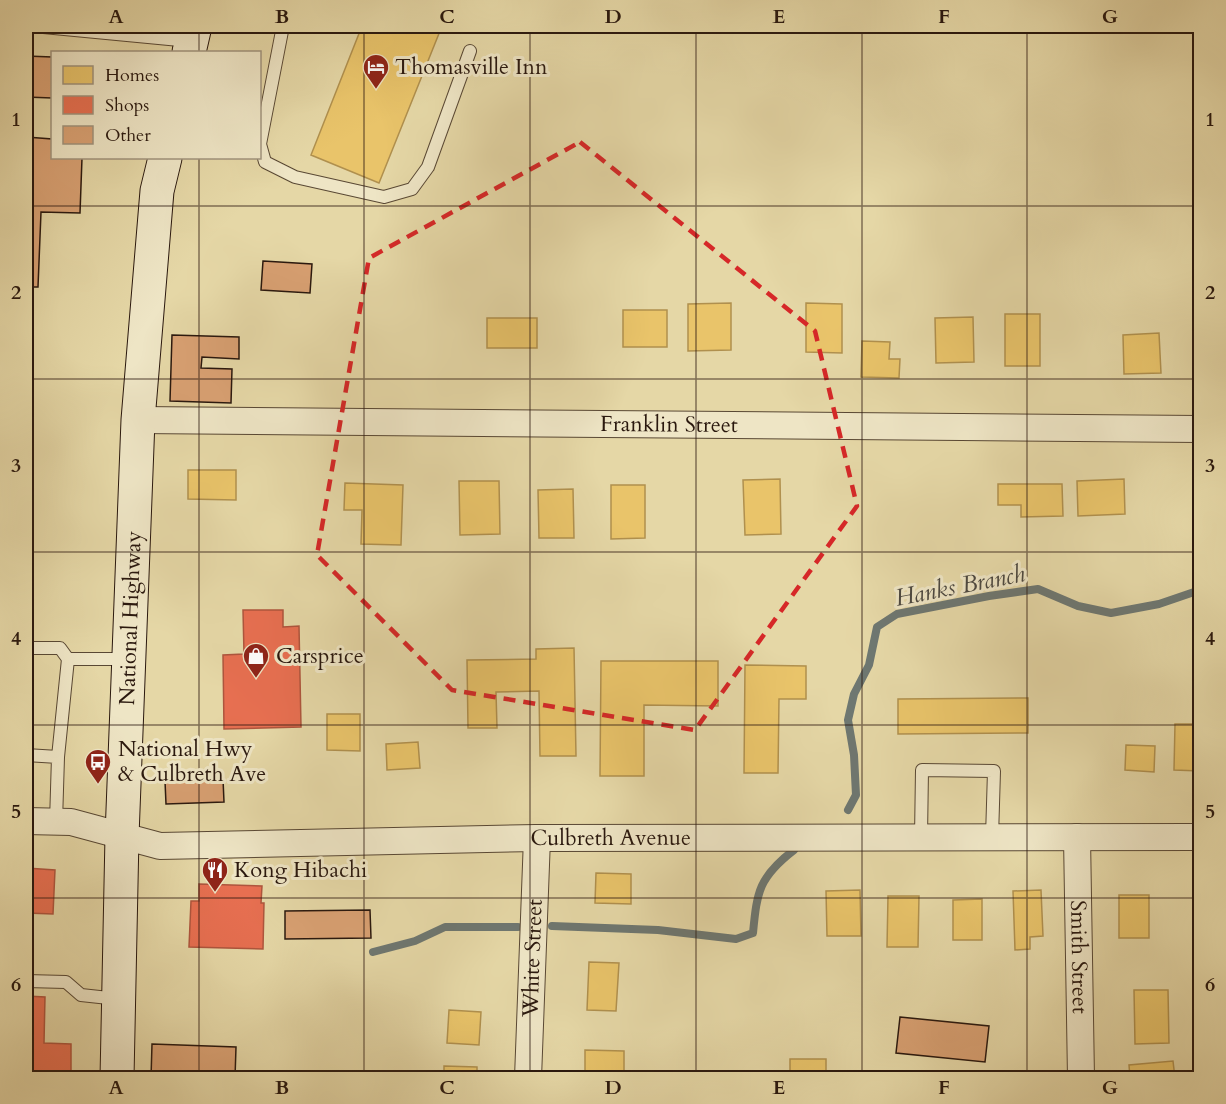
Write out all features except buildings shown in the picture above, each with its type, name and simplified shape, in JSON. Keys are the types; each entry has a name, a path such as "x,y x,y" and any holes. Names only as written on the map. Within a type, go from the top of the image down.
{"main road":[{"name":"National Highway","path":"117,1078 122,836 138,420 157,191 165,159"}],"street":[{"name":"Franklin Street","path":"138,420 1200,429"},
{"name":"Culbreth Avenue","path":"26,821 71,822 160,846 537,838 1200,837"},
{"name":"Smith Street","path":"1077,837 1081,1078"},
{"name":"White Street","path":"528,1078 537,838"}],"lane":[{"path":"33,26 192,40"},
{"path":"261,139 283,26"},
{"path":"261,148 265,162 296,177 384,197 412,189 428,167 470,51"},
{"path":"26,648 60,648 68,659 58,757 56,822"},
{"path":"68,659 129,659"},
{"path":"26,755 58,757"},
{"path":"921,837 922,770 994,771 992,837"},
{"path":"26,981 66,982 81,995 119,999"}],"highlighted area":[{"path":"580,142 815,331 857,506 695,730 452,690 317,555 369,258"}],"waterway":[{"name":"Hanks Branch","path":"848,810 856,795 854,755 848,720 854,694 869,665 877,627 897,614 1038,589 1078,606 1111,613 1159,604 1200,590"},
{"name":"Hanks Branch","path":"552,926 658,930 736,939 753,933 756,906 762,886 773,868 794,850"},
{"name":"Hanks Branch","path":"373,952 415,941 445,927 518,927"}],"place":[{"name":"Thomasville Inn","path":"376,90"},
{"name":"Carsprice","path":"256,679"},
{"name":"National Hwy & Culbreth Ave","path":"98,785"},
{"name":"Kong Hibachi","path":"215,893"}]}
